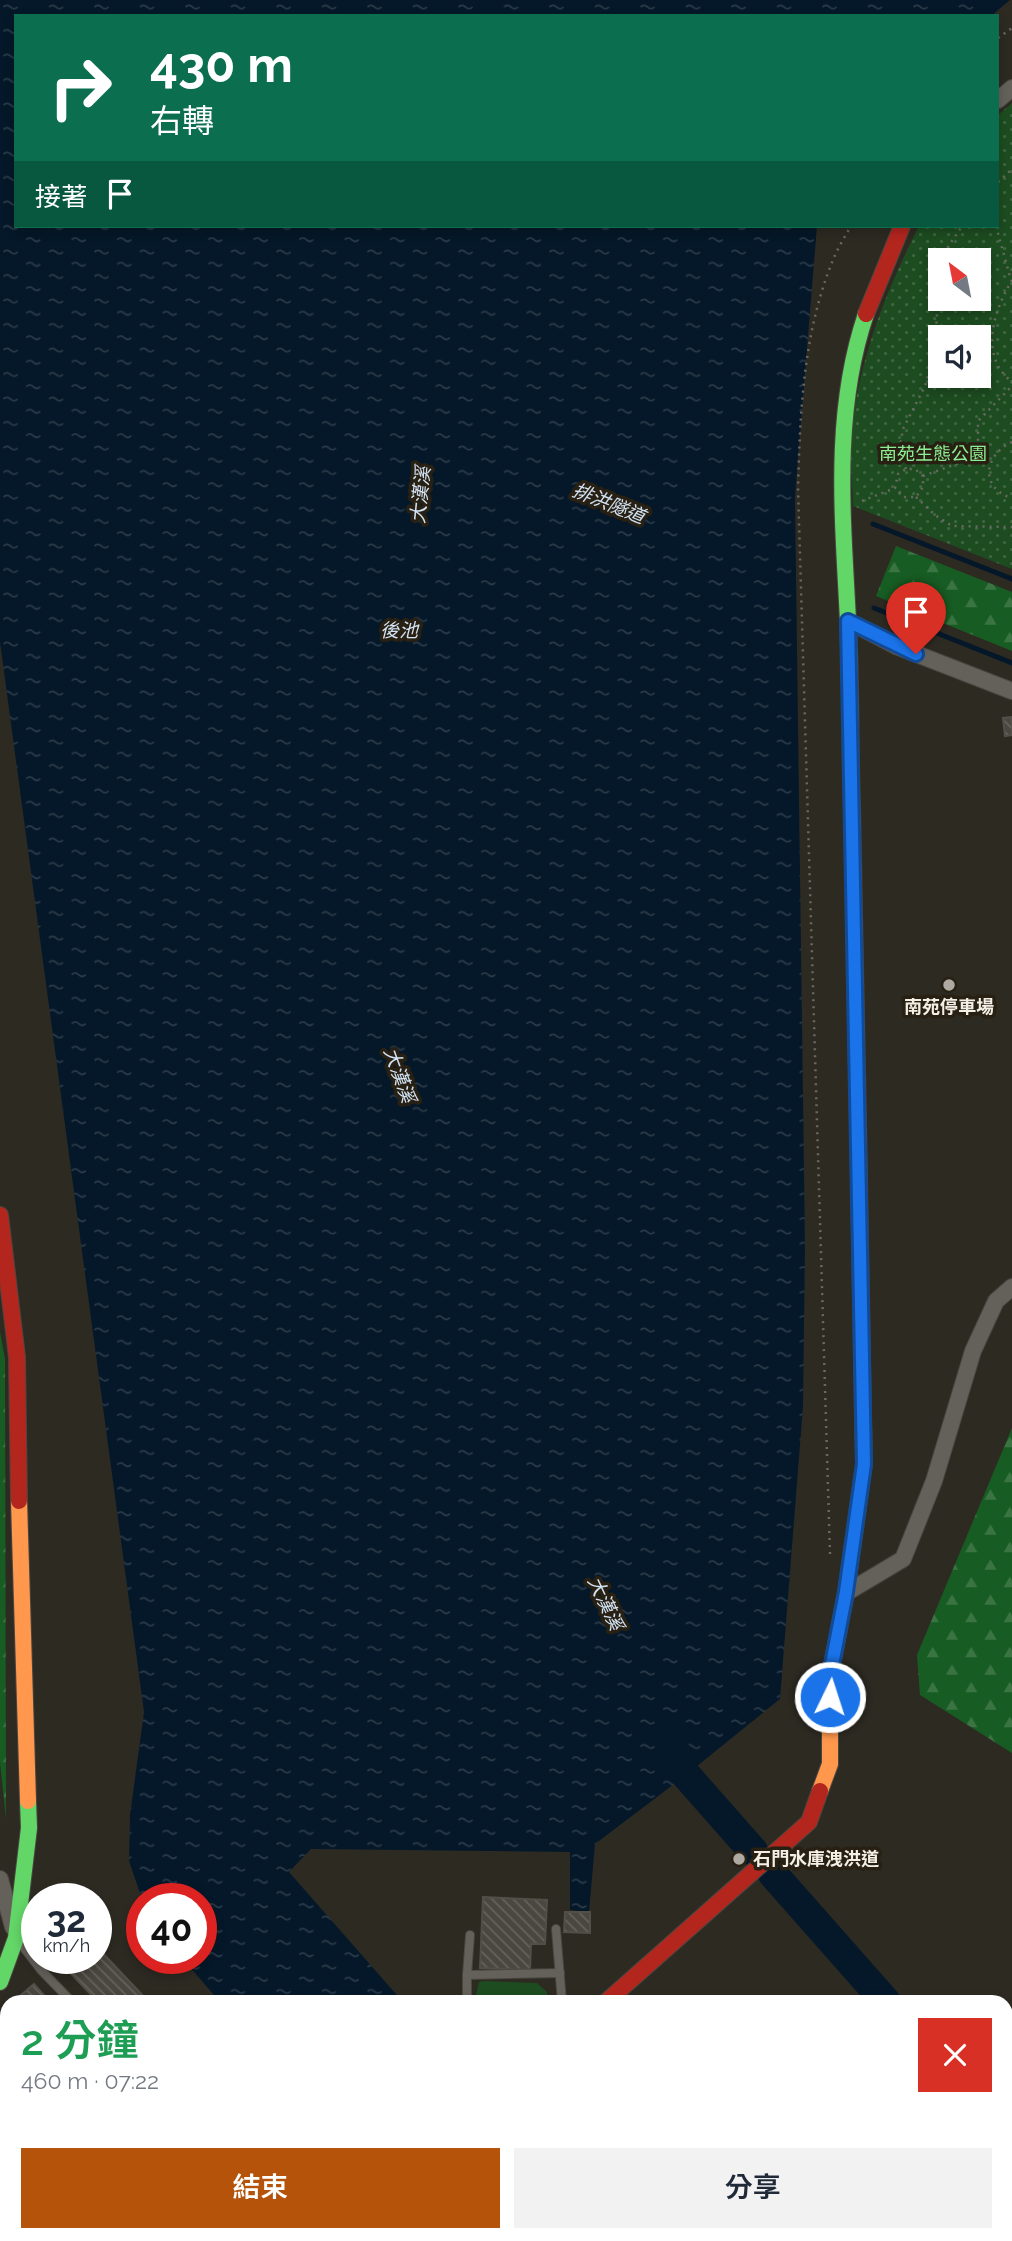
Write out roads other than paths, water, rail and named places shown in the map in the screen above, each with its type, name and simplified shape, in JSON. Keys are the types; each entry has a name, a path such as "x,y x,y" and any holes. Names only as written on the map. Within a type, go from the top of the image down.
{"street":[{"path":"614,1995 809,1822 830,1764 830,1675 846,1592 864,1464 848,621 840,510 840,459 846,406 858,342 901,228"},
{"path":"848,621 896,646 1012,691"},
{"path":"0,1215 17,1357 29,1828 16,1937 0,1982"},
{"path":"846,1592 903,1559 934,1482 973,1351 996,1301 1012,1287"},
{"path":"0,1879 16,1937"}],"lane":[{"path":"556,1929 561,1995"},
{"path":"467,1995 470,1935"},
{"path":"16,1937 41,1970 65,1995"},
{"path":"467,1975 559,1973"}],"water":[{"name":"後池","path":"0,0 1010,0 993,14 14,14 14,228 817,228 795,497 805,1246 803,1407 780,1699 595,1844 589,1912 570,1910 570,1852 311,1849 289,1872 397,1995 214,1995 196,1974 217,1974 217,1883 137,1883 129,1861 130,1815 144,1712 0,642"}],"waterway":[{"name":"排洪隧道","path":"873,524 1012,579"},
{"name":"排洪隧道","path":"874,608 1012,663"},
{"name":"大漢溪","path":"670,1740 686,1775 753,1851"},
{"name":"大漢溪","path":"773,1874 880,1995"}],"place":[{"name":"南苑停車場","path":"949,985"},
{"name":"石門水庫洩洪道","path":"739,1859"}],"park label":[{"name":"南苑生態公園","path":"933,454"}]}
